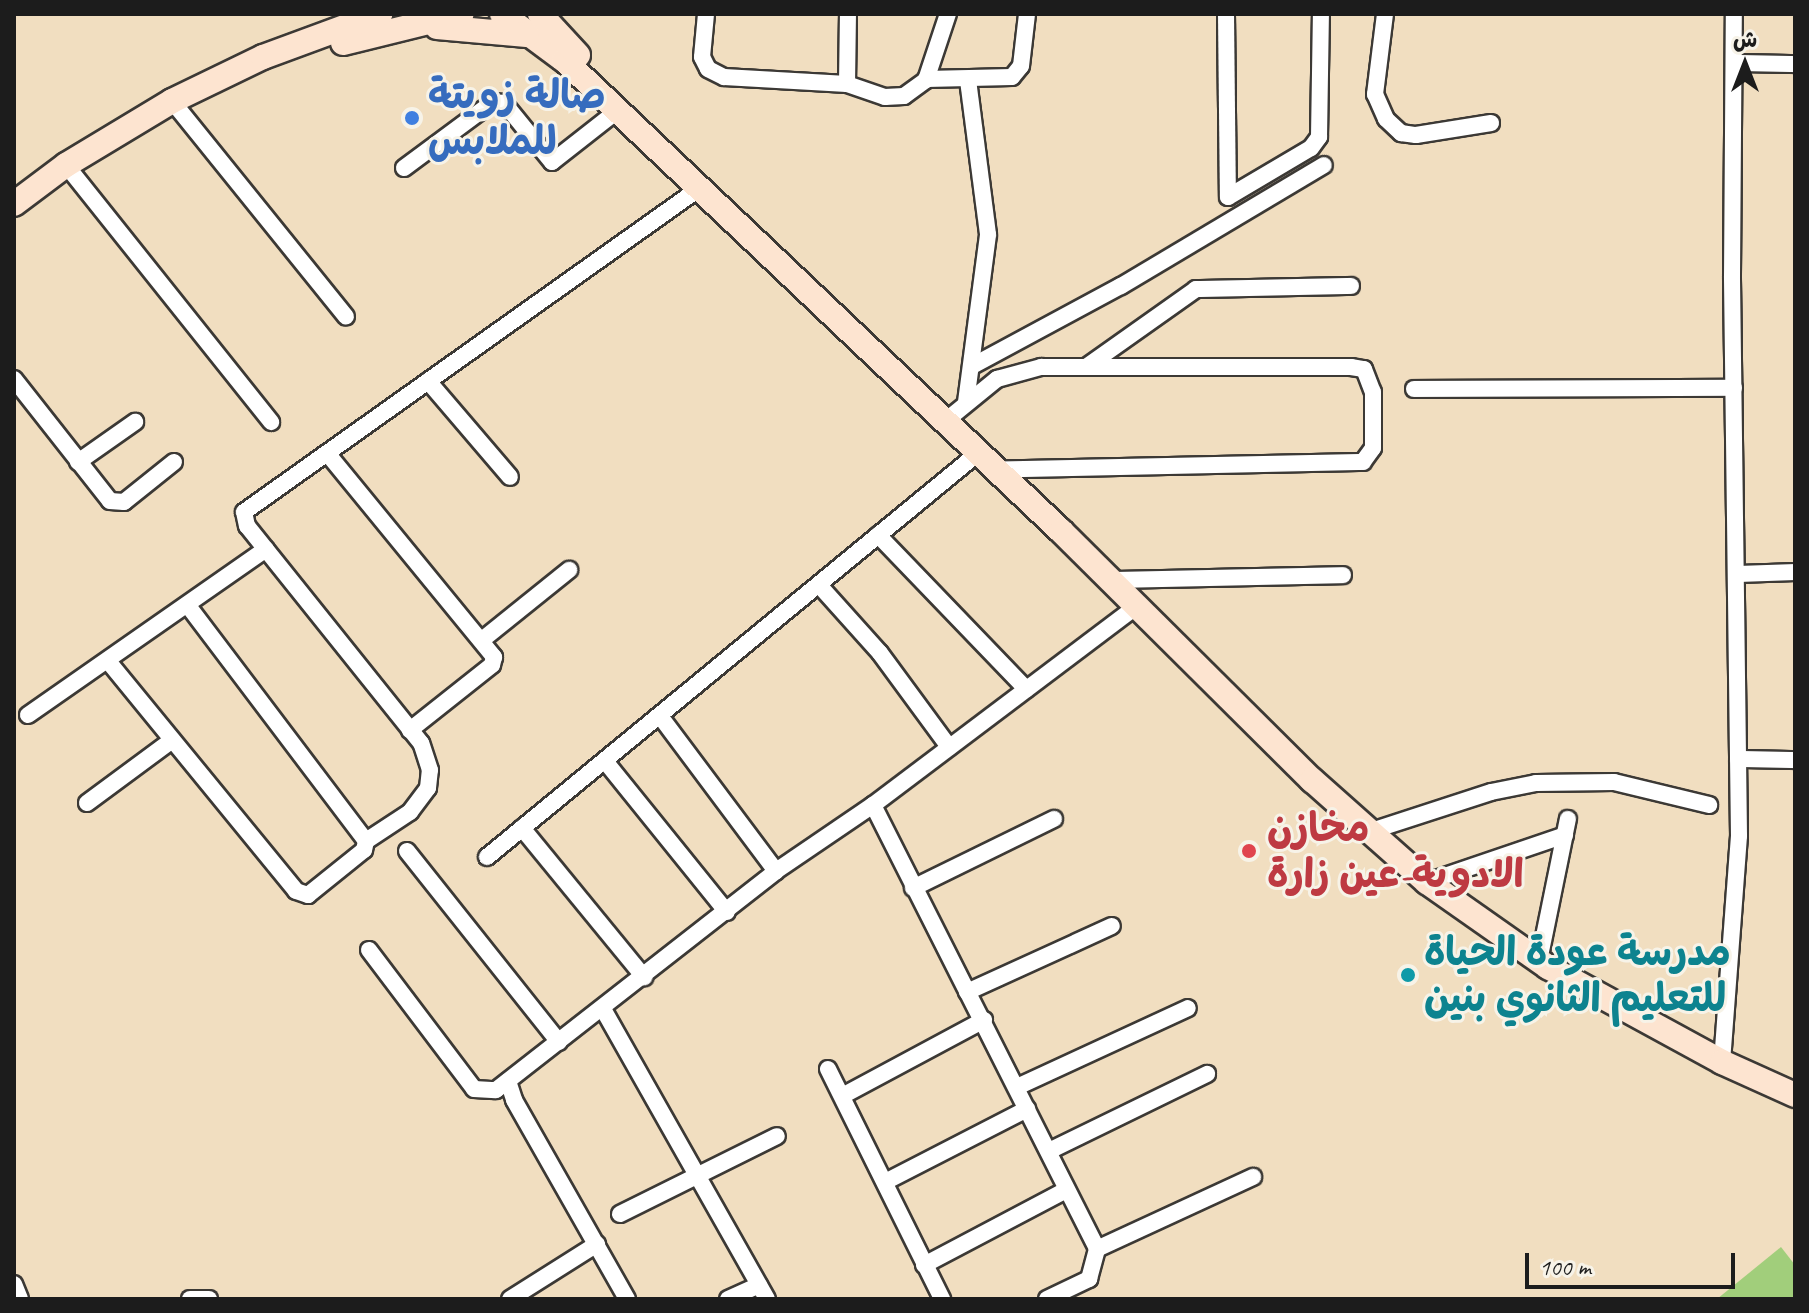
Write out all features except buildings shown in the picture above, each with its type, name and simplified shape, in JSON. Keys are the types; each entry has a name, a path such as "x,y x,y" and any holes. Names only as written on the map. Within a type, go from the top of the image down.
{"main road":[{"path":"233,72 461,14"},
{"path":"502,14 537,25 741,214 771,255"},
{"path":"14,204 66,165 172,101 233,72 369,16"},
{"path":"402,27 537,25 617,111 697,190 771,255 943,423 1111,580 1368,832 1427,882 1539,961 1722,1062 1795,1095"}],"street":[{"path":"706,14 702,57 708,69 724,77 847,84 885,97 904,96 926,79 948,14"},
{"path":"847,84 848,14"},
{"path":"926,79 1017,74 1027,14"},
{"path":"1226,14 1224,185 1228,197 1311,148 1319,137 1321,14"},
{"path":"1385,14 1375,94 1386,119 1401,133 1416,135 1491,123"},
{"path":"1722,1062 1739,836 1734,14"},
{"path":"1735,63 1795,64"},
{"path":"966,402 974,365 987,223 970,126 968,79"},
{"path":"172,101 346,317"},
{"path":"404,168 493,102 504,103 552,162 617,111"},
{"path":"66,165 271,422"},
{"path":"974,365 1121,286 1324,165"},
{"path":"108,661 299,894 308,895 364,850 366,841 410,812 428,788 430,770 421,743 247,526 244,512 697,190"},
{"path":"1086,367 1196,289 1351,286"},
{"path":"943,423 966,402 1015,371 1086,367 1364,369 1373,392 1373,448 1363,462 1345,465 996,470"},
{"path":"14,379 78,462 115,503 124,502 174,462"},
{"path":"428,381 510,477"},
{"path":"1414,389 1734,388"},
{"path":"78,462 135,422"},
{"path":"327,453 494,657 492,665 410,730"},
{"path":"487,857 977,454"},
{"path":"878,535 1026,689"},
{"path":"28,715 266,549"},
{"path":"482,640 569,570"},
{"path":"1739,574 1795,572"},
{"path":"1111,580 1343,575"},
{"path":"819,585 880,653 949,747"},
{"path":"188,606 366,841"},
{"path":"369,950 474,1089 488,1093 603,1009 776,871 873,805 1137,606"},
{"path":"660,716 776,871"},
{"path":"87,803 172,740"},
{"path":"1738,759 1795,760"},
{"path":"605,761 727,912"},
{"path":"1368,832 1536,783 1614,782 1709,805"},
{"path":"873,805 1097,1249 1089,1279 1047,1299"},
{"path":"913,888 1054,819"},
{"path":"1427,882 1566,827 1539,961"},
{"path":"522,828 644,977"},
{"path":"407,851 559,1042"},
{"path":"967,992 1112,926"},
{"path":"1017,1087 1188,1008"},
{"path":"603,1009 763,1292 728,1299"},
{"path":"844,1095 984,1020"},
{"path":"828,1069 844,1095 942,1299"},
{"path":"1049,1151 1207,1074"},
{"path":"508,1081 514,1100 627,1299"},
{"path":"885,1182 1027,1109"},
{"path":"620,1214 697,1173 777,1136"},
{"path":"1097,1249 1253,1177"},
{"path":"924,1265 1066,1190"},
{"path":"510,1299 597,1244"},
{"path":"14,1284 20,1299"},
{"path":"190,1299 209,1299"}],"green space":[{"path":"1781,1247 1795,1265 1795,1299 1717,1299"}],"place":[{"name":"صالة زويتة للملابس","path":"412,118"},
{"name":"مخازن الادوية-عين زارة","path":"1249,851"},
{"name":"مدرسة عودة الحياة للتعليم الثانوي بنين","path":"1408,975"}]}
